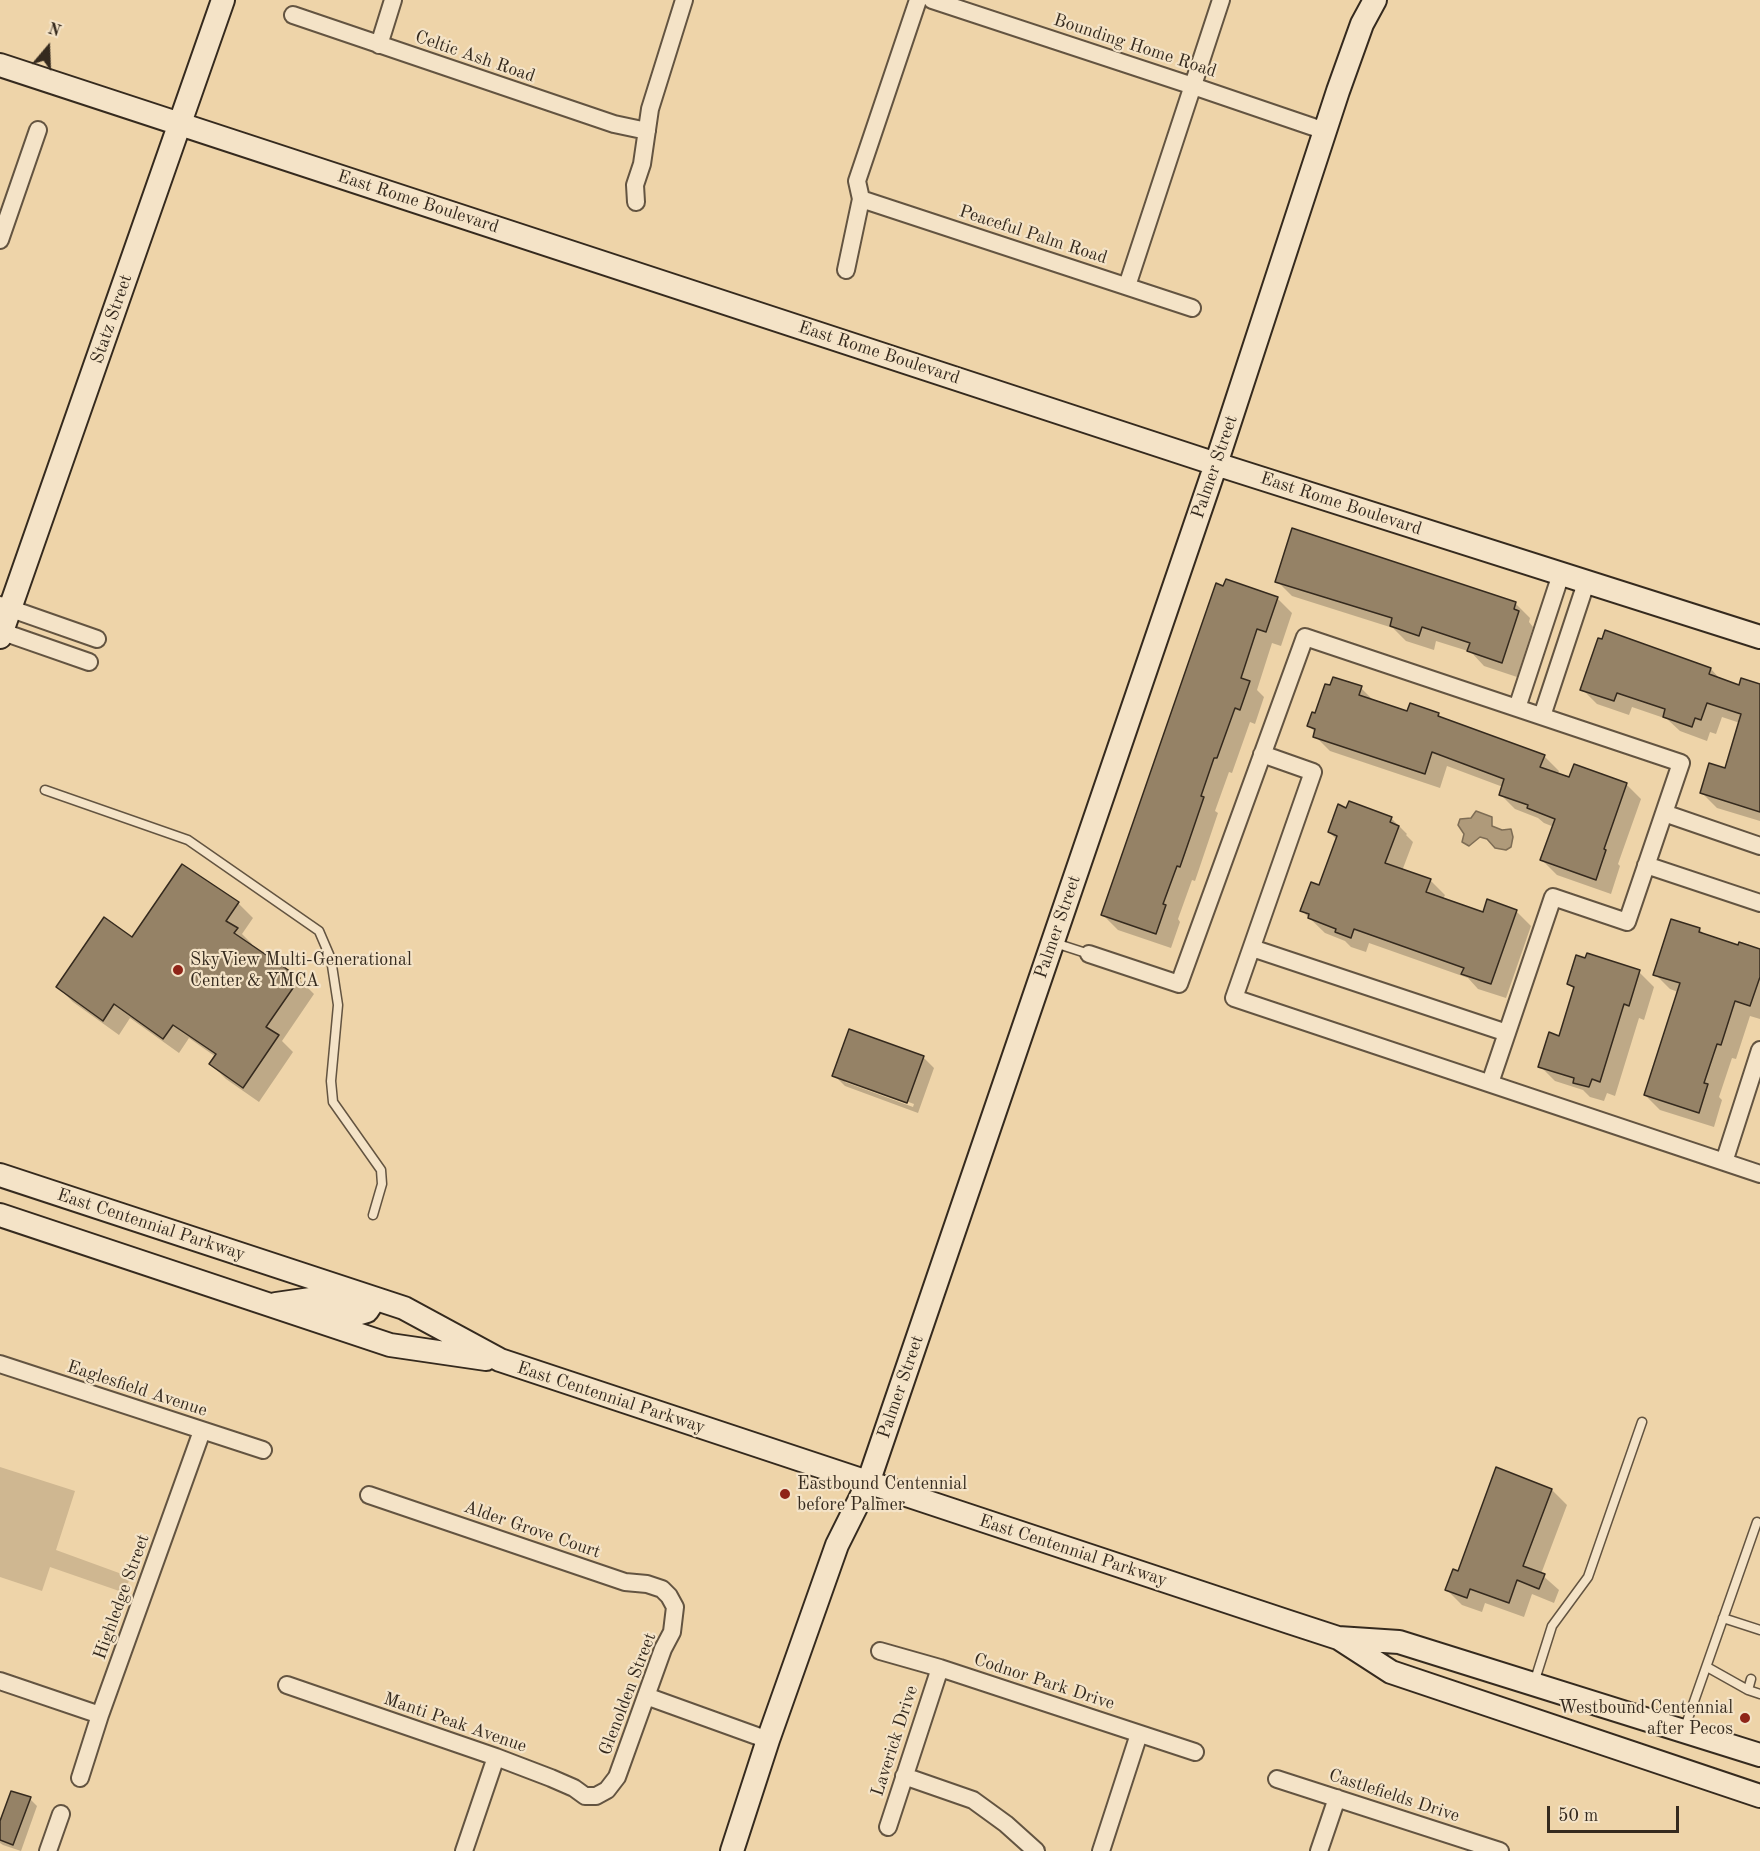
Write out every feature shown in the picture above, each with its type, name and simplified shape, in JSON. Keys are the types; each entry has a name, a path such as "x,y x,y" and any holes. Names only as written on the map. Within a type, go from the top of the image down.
{"street":[{"name":"Statz Street","path":"1,633 5,607 223,0"},
{"path":"379,45 393,0"},
{"path":"636,202 635,185 642,164 653,100 684,0"},
{"path":"846,270 861,199 857,181 918,0"},
{"name":"Bounding Home Road","path":"932,0 1325,131"},
{"path":"1127,286 1221,0"},
{"name":"Palmer Street","path":"732,1851 768,1740 837,1545 868,1483 1216,464 1325,131 1362,24 1375,0"},
{"name":"Celtic Ash Road","path":"293,15 614,124 646,131"},
{"name":"East Rome Boulevard","path":"0,65 1216,464 1760,637"},
{"path":"0,240 6,203 38,130"},
{"name":"Peaceful Palm Road","path":"861,199 1192,308"},
{"path":"1518,708 1561,574"},
{"path":"1542,716 1586,583"},
{"path":"5,607 97,639"},
{"path":"1,633 89,662"},
{"path":"1089,954 1179,984 1305,637 1681,763 1627,922 1553,897 1490,1083"},
{"path":"1262,754 1313,772 1234,999 1760,1174"},
{"path":"1664,813 1760,846"},
{"path":"1646,865 1760,903"},
{"path":"1252,948 1507,1033"},
{"path":"1724,1162 1760,1050"},
{"name":"East Centennial Parkway","path":"0,1175 404,1308 500,1360 1338,1638 1391,1672 1760,1796"},
{"name":"East Centennial Parkway","path":"0,1215 390,1345 500,1360"},
{"path":"268,1304 311,1299 357,1314 367,1311 375,1299"},
{"name":"Eaglesfield Avenue","path":"0,1364 263,1450"},
{"name":"Highledge Street","path":"80,1778 100,1714 202,1431"},
{"name":"Alder Grove Court","path":"369,1495 625,1582 647,1584 662,1589 675,1607"},
{"name":"Glenolden Street","path":"607,1790 617,1776 645,1696 672,1632 675,1607"},
{"name":"East Centennial Parkway","path":"1338,1638 1399,1642 1760,1755"},
{"name":"Codnor Park Drive","path":"880,1651 940,1668 1195,1752"},
{"name":"Laverick Drive","path":"888,1827 940,1668"},
{"path":"0,1681 100,1714"},
{"name":"Manti Peak Avenue","path":"287,1685 496,1757 574,1788 585,1796 596,1796 607,1790"},
{"path":"645,1696 768,1740"},
{"path":"1101,1851 1139,1734"},
{"path":"464,1851 496,1757"},
{"path":"904,1776 973,1800 1006,1824 1036,1851"},
{"name":"Castlefields Drive","path":"1277,1779 1500,1851"},
{"path":"1319,1851 1337,1798"},
{"path":"48,1851 61,1814"}],"lane":[{"path":"45,790 188,840 319,932 331,959 338,1005 331,1081 333,1102 381,1170 382,1184 374,1215"},
{"path":"1053,942 1089,954"},
{"path":"1534,1683 1552,1626 1588,1577 1642,1422"},
{"path":"1684,1730 1757,1522"},
{"path":"1723,1618 1760,1630"},
{"path":"1707,1667 1748,1690 1760,1694"},
{"path":"1748,1690 1751,1679"}],"shaded area":[{"path":"1476,811 1492,817 1492,826 1502,830 1511,829 1513,837 1511,847 1506,850 1495,848 1487,839 1480,837 1469,846 1462,842 1464,834 1458,825 1460,819 1471,818"},
{"path":"0,1467 75,1491 56,1550 130,1577 125,1593 50,1567 42,1591 0,1577"}],"building":[{"path":"1292,528 1516,602 1514,609 1519,611 1502,663 1467,651 1470,643 1422,627 1419,636 1390,626 1392,618 1275,582"},
{"path":"1226,579 1278,597 1266,632 1257,629 1241,678 1250,681 1240,710 1235,708 1217,758 1214,758 1201,796 1204,797 1180,867 1177,866 1163,904 1166,905 1156,934 1101,915 1216,583 1223,586"},
{"path":"1605,630 1711,668 1709,674 1739,685 1741,678 1760,684 1760,812 1700,793 1709,763 1725,768 1741,714 1707,703 1701,720 1695,718 1692,727 1663,717 1665,709 1617,693 1614,701 1580,690 1598,638 1602,639"},
{"path":"1333,677 1362,686 1359,695 1407,711 1410,703 1439,713 1438,716 1545,755 1540,767 1569,777 1574,764 1627,783 1604,849 1606,850 1596,880 1540,860 1555,819 1527,808 1528,805 1499,795 1504,779 1432,752 1425,774 1313,737 1315,729 1307,726 1312,712 1315,713 1325,684 1330,685"},
{"path":"1349,801 1392,817 1390,822 1399,826 1385,863 1431,879 1426,892 1483,912 1487,899 1517,910 1491,984 1461,974 1464,968 1354,929 1351,938 1335,932 1336,929 1308,918 1309,914 1300,911 1311,882 1319,885 1337,836 1328,832 1338,804 1346,808"},
{"name":"SkyView Multi-Generational Center & YMCA","path":"182,864 239,902 226,921 238,928 234,933 300,978 266,1027 279,1035 243,1088 209,1064 216,1054 173,1025 163,1039 114,1004 103,1021 56,987 104,917 132,937"},
{"path":"1671,919 1700,928 1699,932 1738,945 1739,942 1760,949 1760,977 1750,1006 1735,1001 1721,1045 1717,1044 1704,1083 1708,1084 1699,1113 1644,1095 1680,983 1653,975"},
{"path":"1587,953 1640,970 1629,1006 1624,1004 1600,1082 1592,1079 1589,1087 1573,1083 1574,1078 1538,1067 1549,1032 1559,1036 1574,987 1567,984 1576,955 1585,958"},
{"path":"849,1029 924,1056 907,1103 832,1076"},
{"path":"1496,1467 1552,1489 1523,1566 1545,1574 1539,1589 1517,1580 1509,1603 1470,1589 1467,1598 1445,1590 1453,1569 1458,1571"},
{"path":"11,1791 31,1797 13,1845 0,1840 0,1821"}],"place":[{"name":"SkyView Multi-Generational Center & YMCA","path":"178,970"},
{"name":"Eastbound Centennial before Palmer","path":"785,1494"},
{"name":"Westbound Centennial after Pecos","path":"1745,1718"}]}
